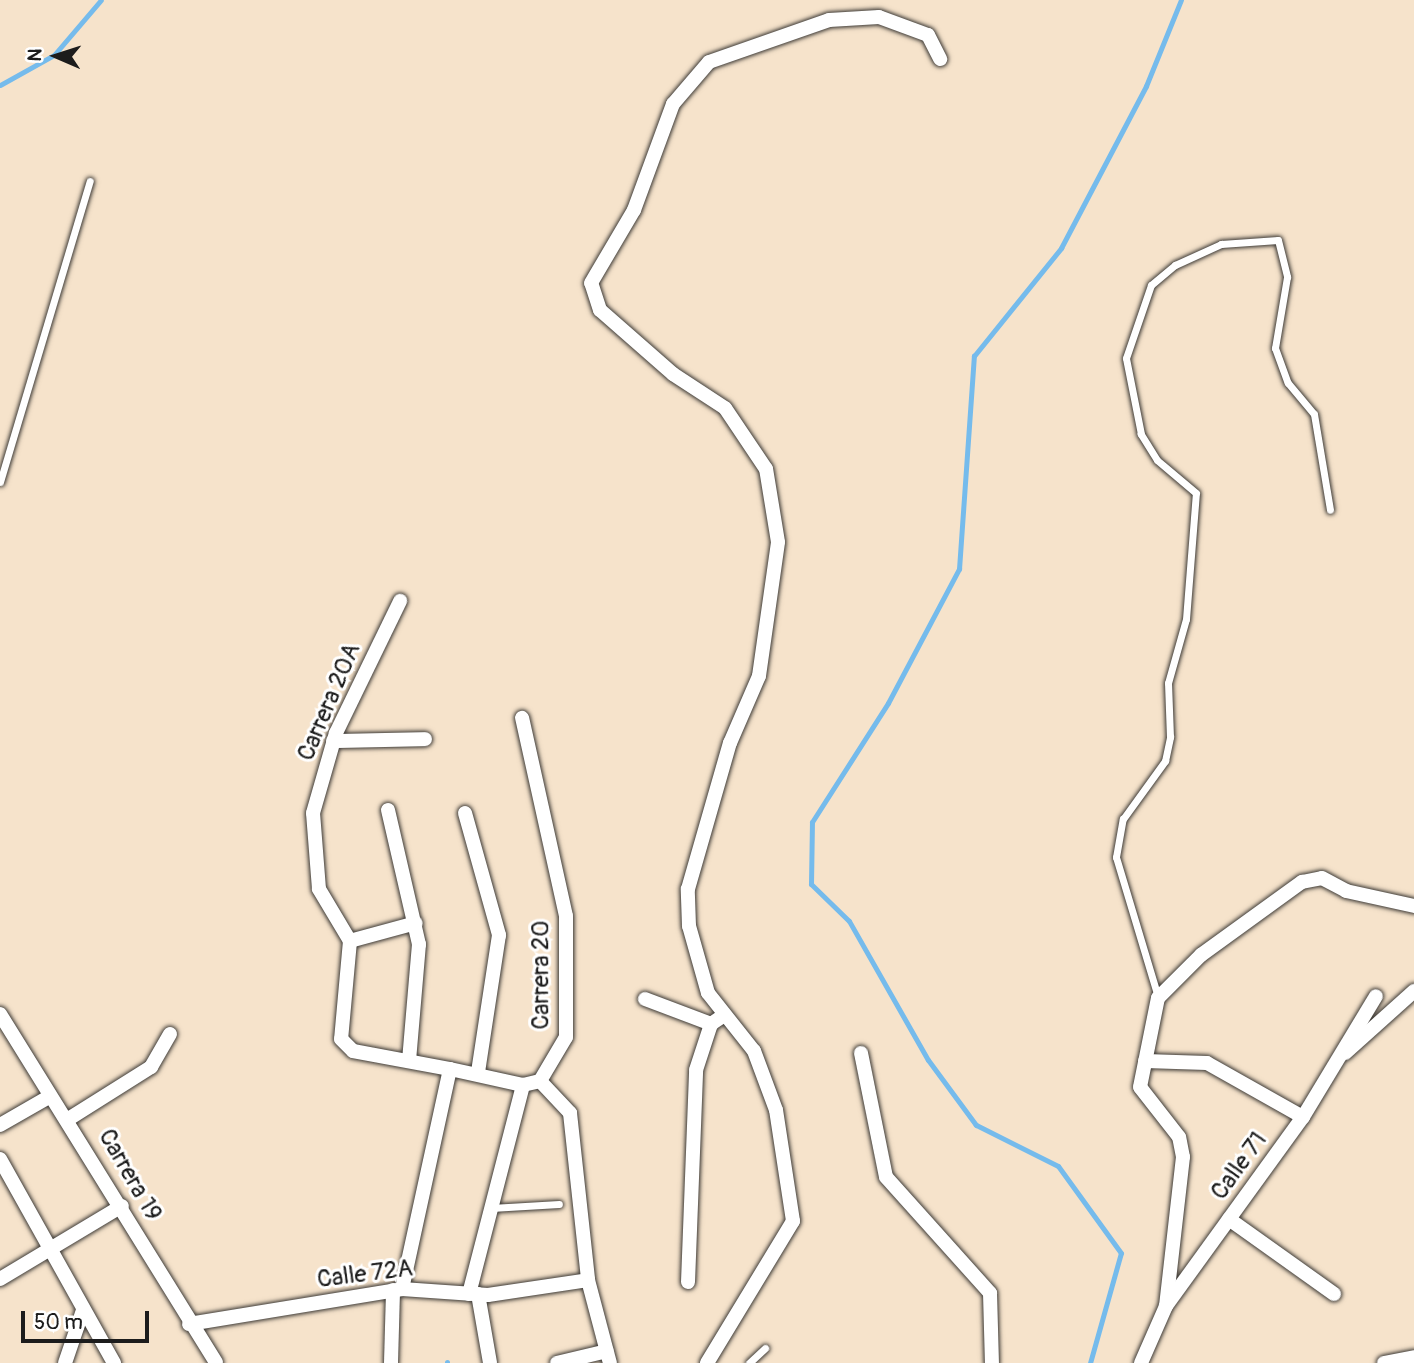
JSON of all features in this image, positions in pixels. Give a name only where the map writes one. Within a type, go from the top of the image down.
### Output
[{"type":"street","points":[[688,1282],[696,1070],[717,1020],[698,960],[688,890],[730,743],[759,676],[778,542],[766,469],[725,408],[673,374],[600,310],[590,283],[634,210],[673,104],[709,62],[829,20],[879,17],[928,35],[940,59]]},
{"type":"street","name":"Carrera 20A","points":[[350,940],[323,901],[311,848],[313,813],[334,741],[400,601]]},
{"type":"street","name":"Carrera 20","points":[[522,718],[566,916],[566,1037],[540,1081]]},
{"type":"street","points":[[334,741],[425,739]]},
{"type":"street","points":[[388,810],[416,923],[420,967],[409,1061]]},
{"type":"street","points":[[465,813],[499,935],[478,1073]]},
{"type":"street","points":[[1166,1306],[1183,1157],[1179,1138],[1144,1099],[1145,1061],[1158,998],[1201,956],[1302,882],[1322,878],[1346,891],[1414,906]]},
{"type":"street","points":[[416,923],[350,940],[341,1039],[353,1051],[478,1073],[523,1085],[540,1081],[570,1113],[578,1148],[588,1280],[609,1357],[557,1363]]},
{"type":"street","points":[[1338,1058],[1414,991]]},
{"type":"street","name":"Calle 71","points":[[1141,1363],[1166,1306],[1303,1117],[1376,996]]},
{"type":"street","points":[[645,999],[717,1020],[754,1051],[776,1110],[793,1222],[706,1363]]},
{"type":"street","name":"Carrera 19","points":[[0,1014],[47,1098],[70,1118],[188,1324],[216,1363]]},
{"type":"street","points":[[70,1118],[151,1067],[170,1034]]},
{"type":"street","points":[[861,1053],[886,1177],[990,1293],[992,1363]]},
{"type":"street","points":[[1145,1061],[1207,1063],[1303,1117]]},
{"type":"street","points":[[391,1363],[398,1290],[450,1069]]},
{"type":"street","points":[[490,1363],[474,1294],[491,1208],[523,1085]]},
{"type":"street","points":[[0,1125],[47,1098]]},
{"type":"street","points":[[0,1159],[48,1251],[114,1363]]},
{"type":"street","points":[[0,1279],[122,1206]]},
{"type":"street","points":[[1229,1219],[1334,1294]]},
{"type":"street","name":"Calle 72A","points":[[188,1324],[398,1290],[474,1294],[588,1280]]},
{"type":"street","points":[[65,1363],[83,1310]]},
{"type":"street","points":[[1384,1363],[1413,1359]]},
{"type":"lane","points":[[0,482],[4,453],[90,181]]},
{"type":"lane","points":[[1158,998],[1116,857],[1124,819],[1165,761],[1170,737],[1168,683],[1186,618],[1196,493],[1157,460],[1141,434],[1126,358],[1152,285],[1175,265],[1221,244],[1278,240],[1287,277],[1275,348],[1288,383],[1314,414],[1330,510]]},
{"type":"lane","points":[[491,1208],[559,1204]]},
{"type":"lane","points":[[749,1363],[765,1348]]},
{"type":"waterway","points":[[0,85],[54,55],[101,0]]},
{"type":"waterway","points":[[1090,1363],[1121,1253],[1058,1166],[976,1125],[928,1060],[849,921],[811,884],[812,822],[888,703],[959,569],[974,356],[1061,248],[1146,86],[1181,0]]}]
